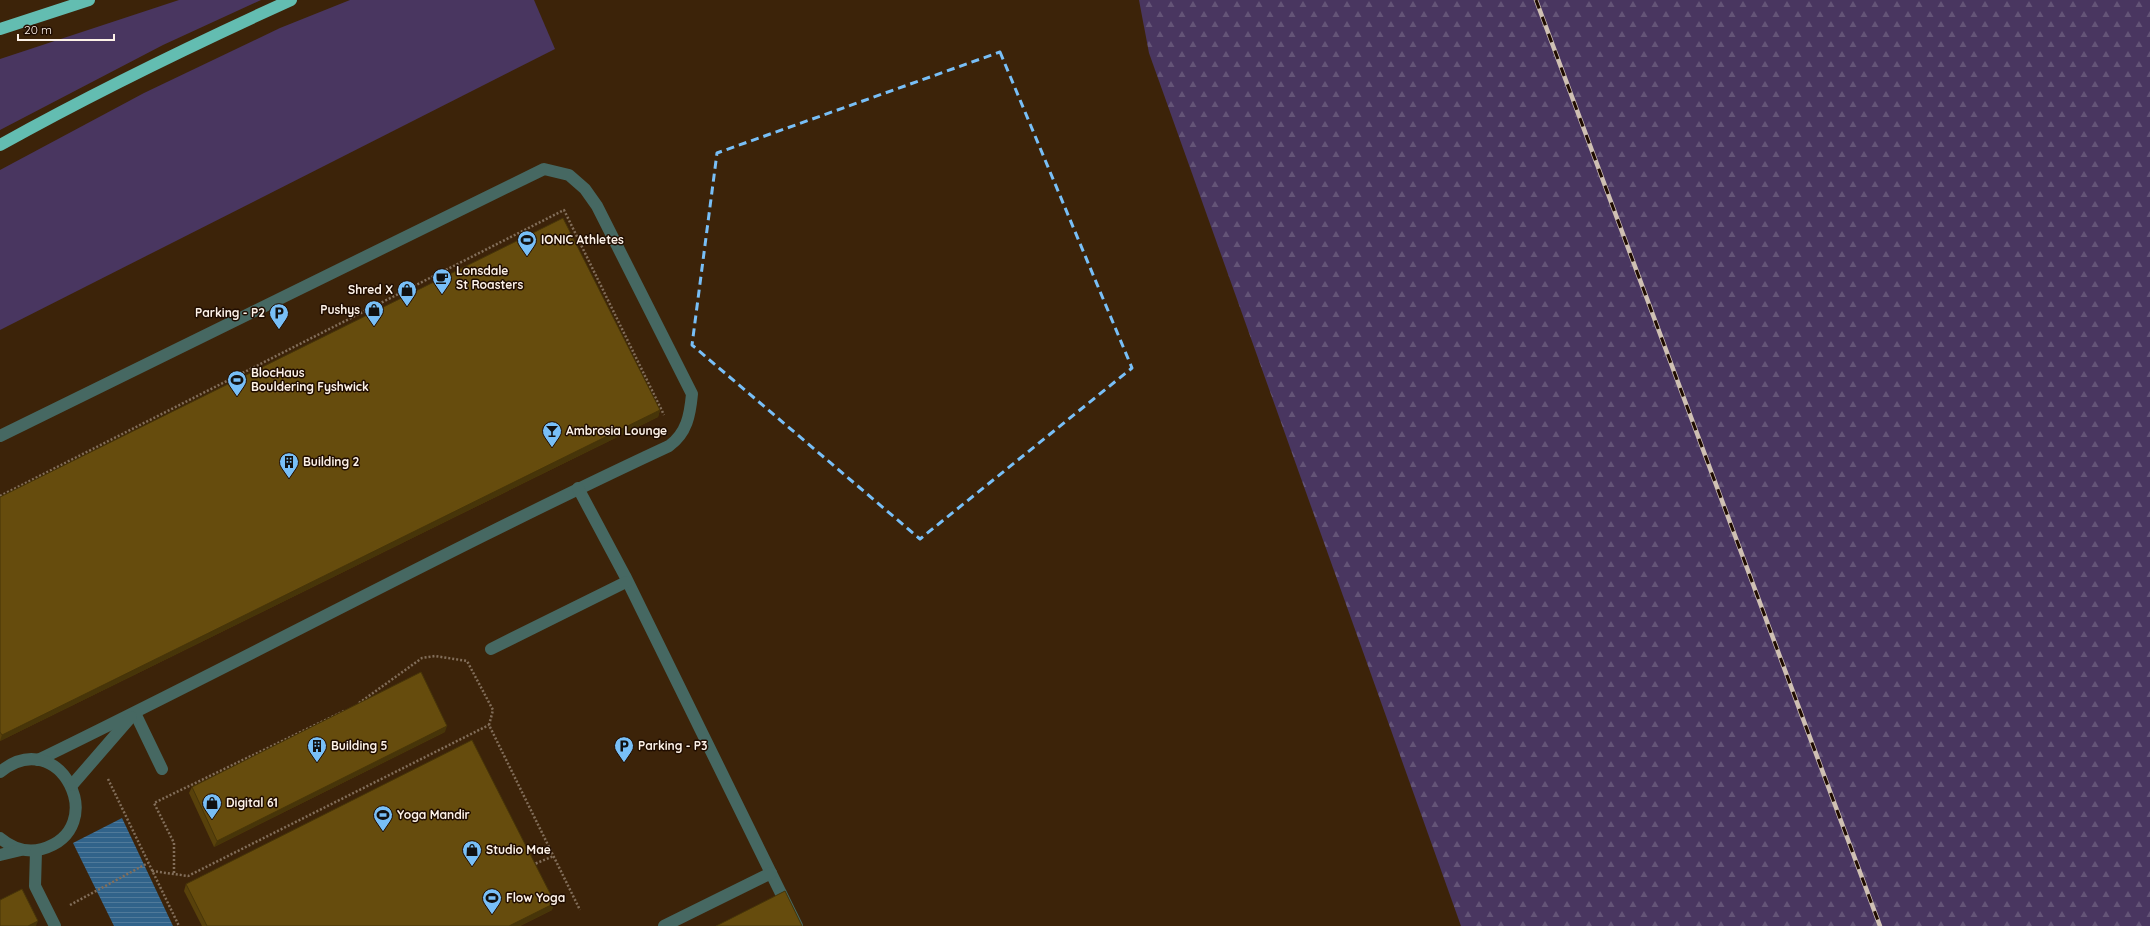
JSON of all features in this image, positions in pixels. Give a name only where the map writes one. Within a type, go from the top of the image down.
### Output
[{"type":"highway","points":[[0,29],[89,0]]},
{"type":"highway","points":[[0,146],[47,119],[179,51],[291,0]]},
{"type":"lane","points":[[0,436],[544,169],[569,175],[585,189],[597,206],[692,394],[686,428],[678,440],[669,446],[578,488],[135,713],[38,760]]},
{"type":"lane","points":[[578,488],[797,926]]},
{"type":"lane","points":[[491,649],[626,582]]},
{"type":"lane","points":[[72,785],[135,713]]},
{"type":"lane","points":[[135,713],[162,769]]},
{"type":"lane","points":[[0,772],[8,765],[24,759],[38,760],[52,765],[64,773],[72,785],[76,799],[76,814],[71,828],[62,839],[50,847],[36,851],[22,850],[0,855]]},
{"type":"lane","points":[[0,838],[7,844],[22,850]]},
{"type":"lane","points":[[36,851],[35,886],[53,921]]},
{"type":"lane","points":[[664,926],[771,873]]},
{"type":"path","points":[[0,496],[564,210],[666,418]]},
{"type":"path","points":[[152,871],[188,876],[488,725],[493,710],[467,661],[435,656],[422,658],[353,706]]},
{"type":"path","points":[[174,873],[174,843],[154,803],[346,710]]},
{"type":"path","points":[[488,725],[580,910]]},
{"type":"path","points":[[97,756],[179,926]]},
{"type":"path","points":[[530,866],[554,856]]},
{"type":"path","points":[[53,921],[148,863]]},
{"type":"highlighted area","points":[[1000,52],[1132,368],[920,539],[692,345],[717,153]]},
{"type":"green space","points":[[179,0],[261,0],[163,45],[0,130],[0,59]]},
{"type":"green space","points":[[350,0],[534,0],[555,49],[0,330],[0,170],[144,93],[280,28]]},
{"type":"green space","points":[[1139,0],[2150,0],[2150,926],[1461,926],[1149,53]]},
{"type":"water","points":[[122,818],[173,926],[114,926],[73,843]]},
{"type":"building","name":"Building 2","points":[[563,218],[660,410],[2,735],[0,732],[0,497]]},
{"type":"building","name":"Building 5","points":[[421,672],[447,726],[217,841],[192,787]]},
{"type":"building","points":[[472,740],[555,903],[509,926],[207,926],[186,884]]},
{"type":"building","points":[[22,889],[38,921],[28,926],[0,926],[0,900]]},
{"type":"building","points":[[785,891],[802,926],[716,926]]},
{"type":"railway","points":[[1536,0],[1880,926]]},
{"type":"place","name":"IONIC Athletes","points":[[527,257]]},
{"type":"place","name":"Lonsdale St Roasters","points":[[442,295]]},
{"type":"place","name":"Shred X","points":[[407,307]]},
{"type":"place","name":"Pushys","points":[[374,327]]},
{"type":"place","name":"Parking - P2","points":[[279,330]]},
{"type":"place","name":"BlocHaus Bouldering Fyshwick","points":[[237,397]]},
{"type":"place","name":"Ambrosia Lounge","points":[[552,448]]},
{"type":"place","name":"Building 2","points":[[289,479]]},
{"type":"place","name":"Building 5","points":[[317,763]]},
{"type":"place","name":"Parking - P3","points":[[624,763]]},
{"type":"place","name":"Digital 61","points":[[212,820]]},
{"type":"place","name":"Yoga Mandir","points":[[383,832]]},
{"type":"place","name":"Studio Mae","points":[[472,867]]},
{"type":"place","name":"Flow Yoga","points":[[492,915]]}]
